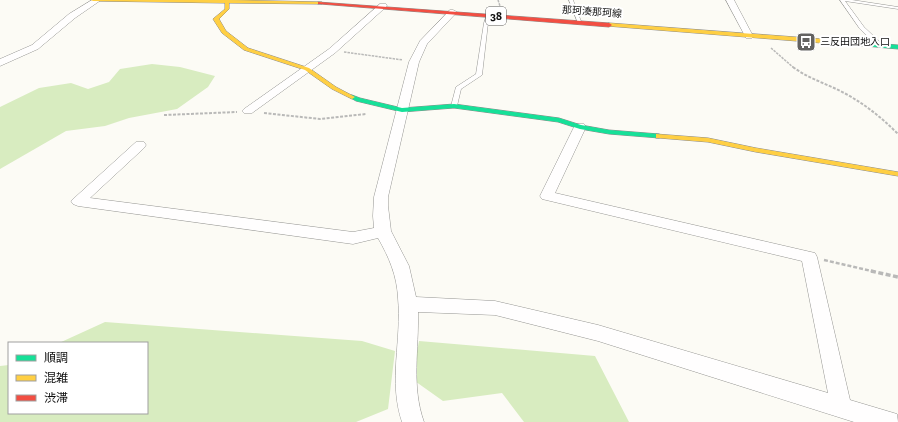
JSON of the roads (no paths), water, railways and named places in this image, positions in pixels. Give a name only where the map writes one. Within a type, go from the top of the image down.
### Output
[{"type":"main road","name":"那珂湊那珂線","points":[[93,0],[227,0],[384,4],[489,16],[898,47]]},
{"type":"main road","points":[[227,0],[227,9],[216,19],[224,32],[246,49],[307,69],[334,88],[358,100],[402,110],[454,106],[559,120],[580,127],[627,134],[708,140],[756,150],[898,174]]},
{"type":"street","points":[[0,63],[35,47],[72,16],[97,0]]},
{"type":"street","points":[[730,0],[749,36]]},
{"type":"street","points":[[248,111],[332,51],[384,4]]},
{"type":"street","points":[[413,422],[410,416],[406,391],[409,330],[405,281],[396,254],[384,231],[380,213],[381,197],[414,62],[423,43],[453,12]]},
{"type":"street","points":[[580,127],[547,196],[809,257],[841,406]]},
{"type":"street","points":[[140,145],[78,201],[353,238],[384,231]]},
{"type":"street","points":[[408,304],[495,308],[598,333],[890,422]]},
{"type":"lane","points":[[571,0],[580,22]]},
{"type":"lane","points":[[723,0],[730,0]]},
{"type":"lane","points":[[843,0],[898,8]]},
{"type":"lane","points":[[843,0],[862,28],[881,46]]},
{"type":"lane","points":[[454,106],[458,88],[479,75],[484,34],[489,16]]},
{"type":"place","name":"三反田団地入口","points":[[806,42]]}]
